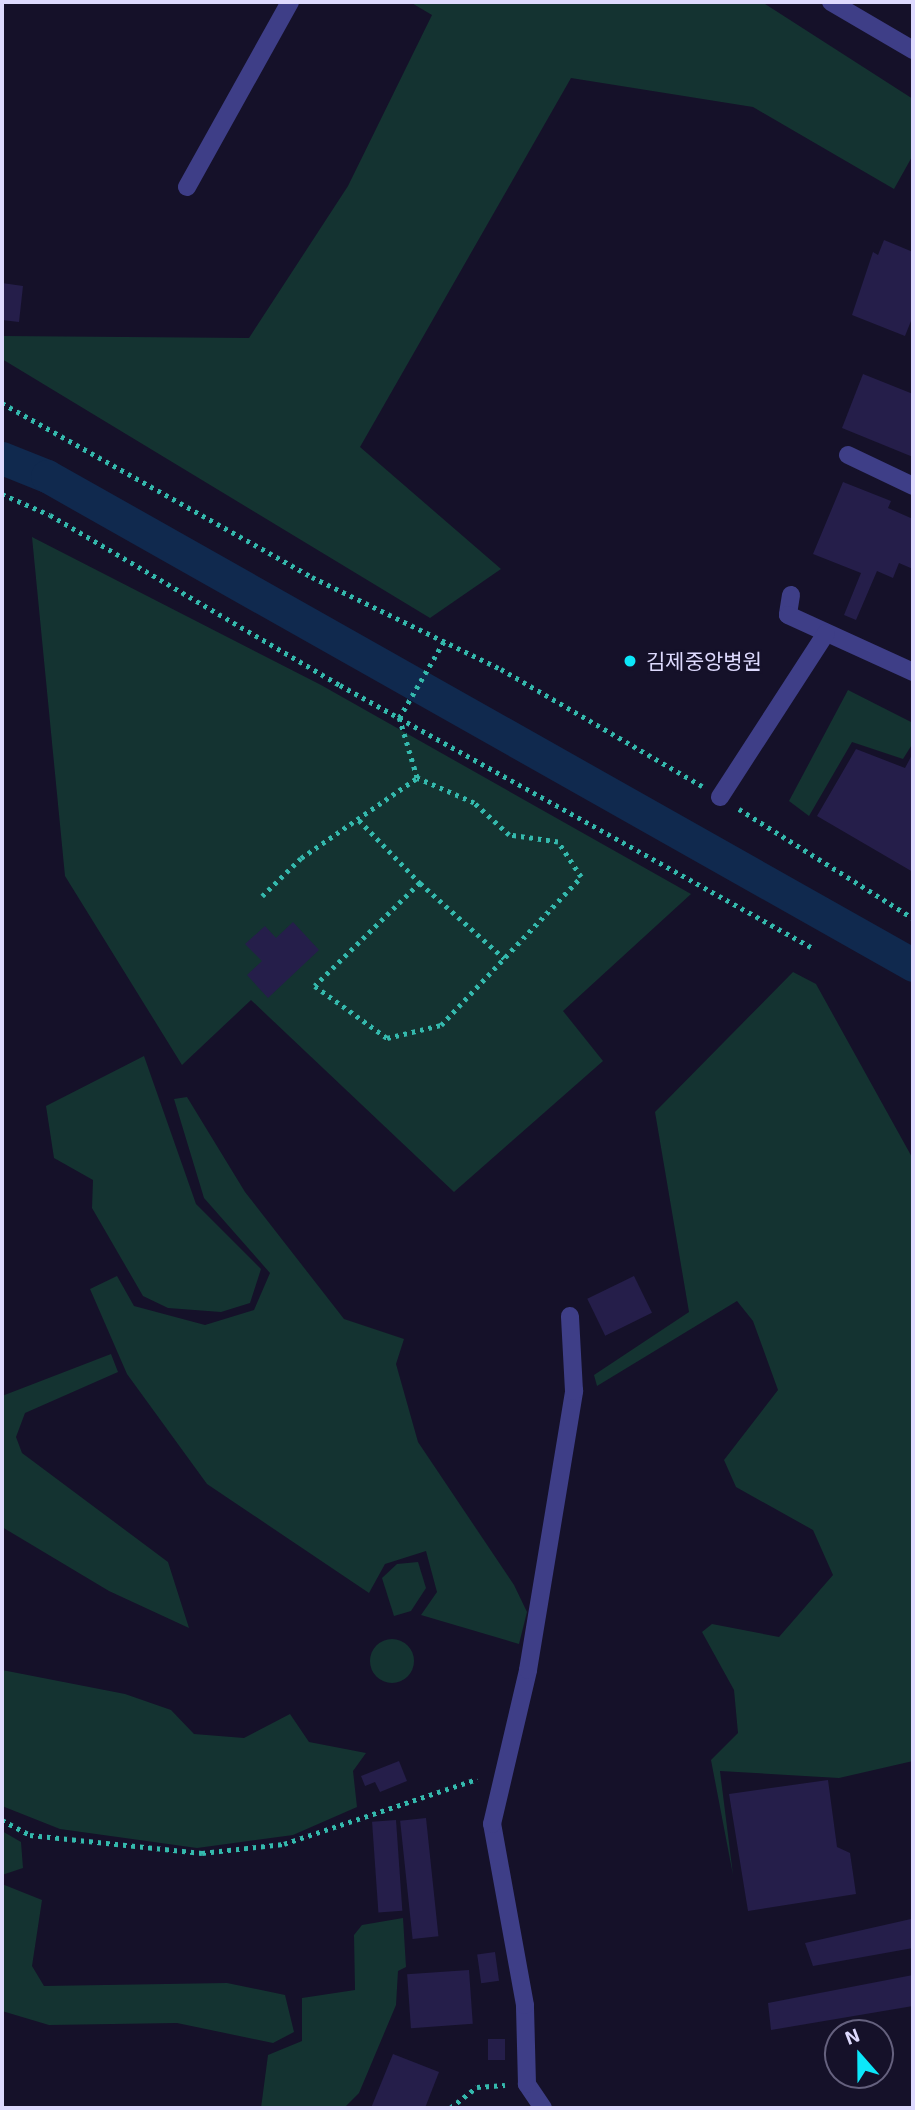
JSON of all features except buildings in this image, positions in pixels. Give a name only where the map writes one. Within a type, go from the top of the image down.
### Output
[{"type":"street","points":[[187,187],[290,2]]},
{"type":"street","points":[[831,2],[913,50]]},
{"type":"street","points":[[848,455],[913,486]]},
{"type":"street","points":[[791,595],[788,615],[913,672]]},
{"type":"street","points":[[720,797],[826,633]]},
{"type":"street","points":[[542,2108],[527,2084],[525,2005],[492,1824],[528,1670],[574,1391],[570,1316]]},
{"type":"path","points":[[2,403],[312,577],[443,643],[720,797],[913,918]]},
{"type":"path","points":[[2,494],[50,515],[399,717],[811,947]]},
{"type":"path","points":[[421,883],[315,986],[330,1003],[387,1038],[441,1025],[580,877],[558,842],[509,835],[474,803],[417,778],[399,717],[443,643]]},
{"type":"path","points":[[262,896],[302,858],[417,778]]},
{"type":"path","points":[[359,820],[421,883],[504,958]]},
{"type":"path","points":[[2,1820],[30,1835],[202,1853],[284,1844],[505,1771]]},
{"type":"path","points":[[450,2108],[477,2087],[527,2084]]},
{"type":"green space","points":[[410,2],[762,2],[913,99],[913,155],[894,189],[753,107],[571,78],[360,447],[501,569],[430,618],[2,359],[2,336],[249,338],[348,186],[432,15]]},
{"type":"green space","points":[[32,537],[321,685],[691,894],[563,1011],[603,1061],[454,1192],[251,1000],[182,1065],[65,876]]},
{"type":"green space","points":[[848,690],[913,723],[913,743],[903,759],[852,742],[809,816],[789,801]]},
{"type":"green space","points":[[793,972],[816,984],[913,1159],[913,1761],[839,1778],[720,1771],[733,1875],[711,1760],[738,1733],[734,1690],[702,1632],[712,1624],[779,1637],[833,1575],[813,1530],[736,1487],[724,1460],[778,1390],[753,1321],[737,1301],[597,1386],[594,1375],[689,1312],[655,1112]]},
{"type":"green space","points":[[144,1056],[196,1204],[261,1269],[250,1303],[221,1312],[168,1308],[143,1296],[92,1208],[93,1180],[54,1158],[46,1106]]},
{"type":"green space","points":[[187,1097],[245,1192],[344,1319],[404,1339],[396,1364],[418,1442],[514,1585],[527,1612],[519,1644],[421,1615],[437,1592],[426,1551],[385,1564],[369,1593],[207,1484],[127,1374],[90,1289],[117,1276],[134,1306],[205,1325],[254,1310],[270,1273],[204,1198],[174,1099]]},
{"type":"green space","points":[[111,1354],[118,1372],[25,1413],[16,1437],[22,1453],[168,1562],[189,1628],[109,1591],[2,1527],[2,1396]]},
{"type":"green space","points":[[418,1562],[426,1588],[411,1611],[394,1616],[382,1578],[397,1564]]},
{"type":"green space","points":[[392,1639],[408,1645],[414,1661],[408,1677],[392,1683],[376,1677],[370,1661],[376,1645]]},
{"type":"green space","points":[[2,1670],[125,1694],[171,1710],[194,1734],[244,1738],[290,1714],[309,1742],[366,1753],[353,1771],[357,1807],[293,1835],[197,1848],[60,1829],[2,1806]]},
{"type":"green space","points":[[2,1831],[21,1842],[23,1868],[2,1875]]},
{"type":"green space","points":[[2,1884],[42,1900],[32,1966],[44,1986],[227,1983],[285,1995],[294,2032],[273,2043],[177,2023],[49,2025],[2,2011]]},
{"type":"green space","points":[[403,1918],[406,1967],[398,1971],[396,2005],[359,2093],[344,2108],[261,2108],[268,2055],[302,2041],[302,1998],[355,1990],[354,1935],[362,1925]]},
{"type":"waterway","points":[[2,458],[47,476],[913,965]]},
{"type":"place","name":"김제중앙병원","points":[[630,661]]}]
